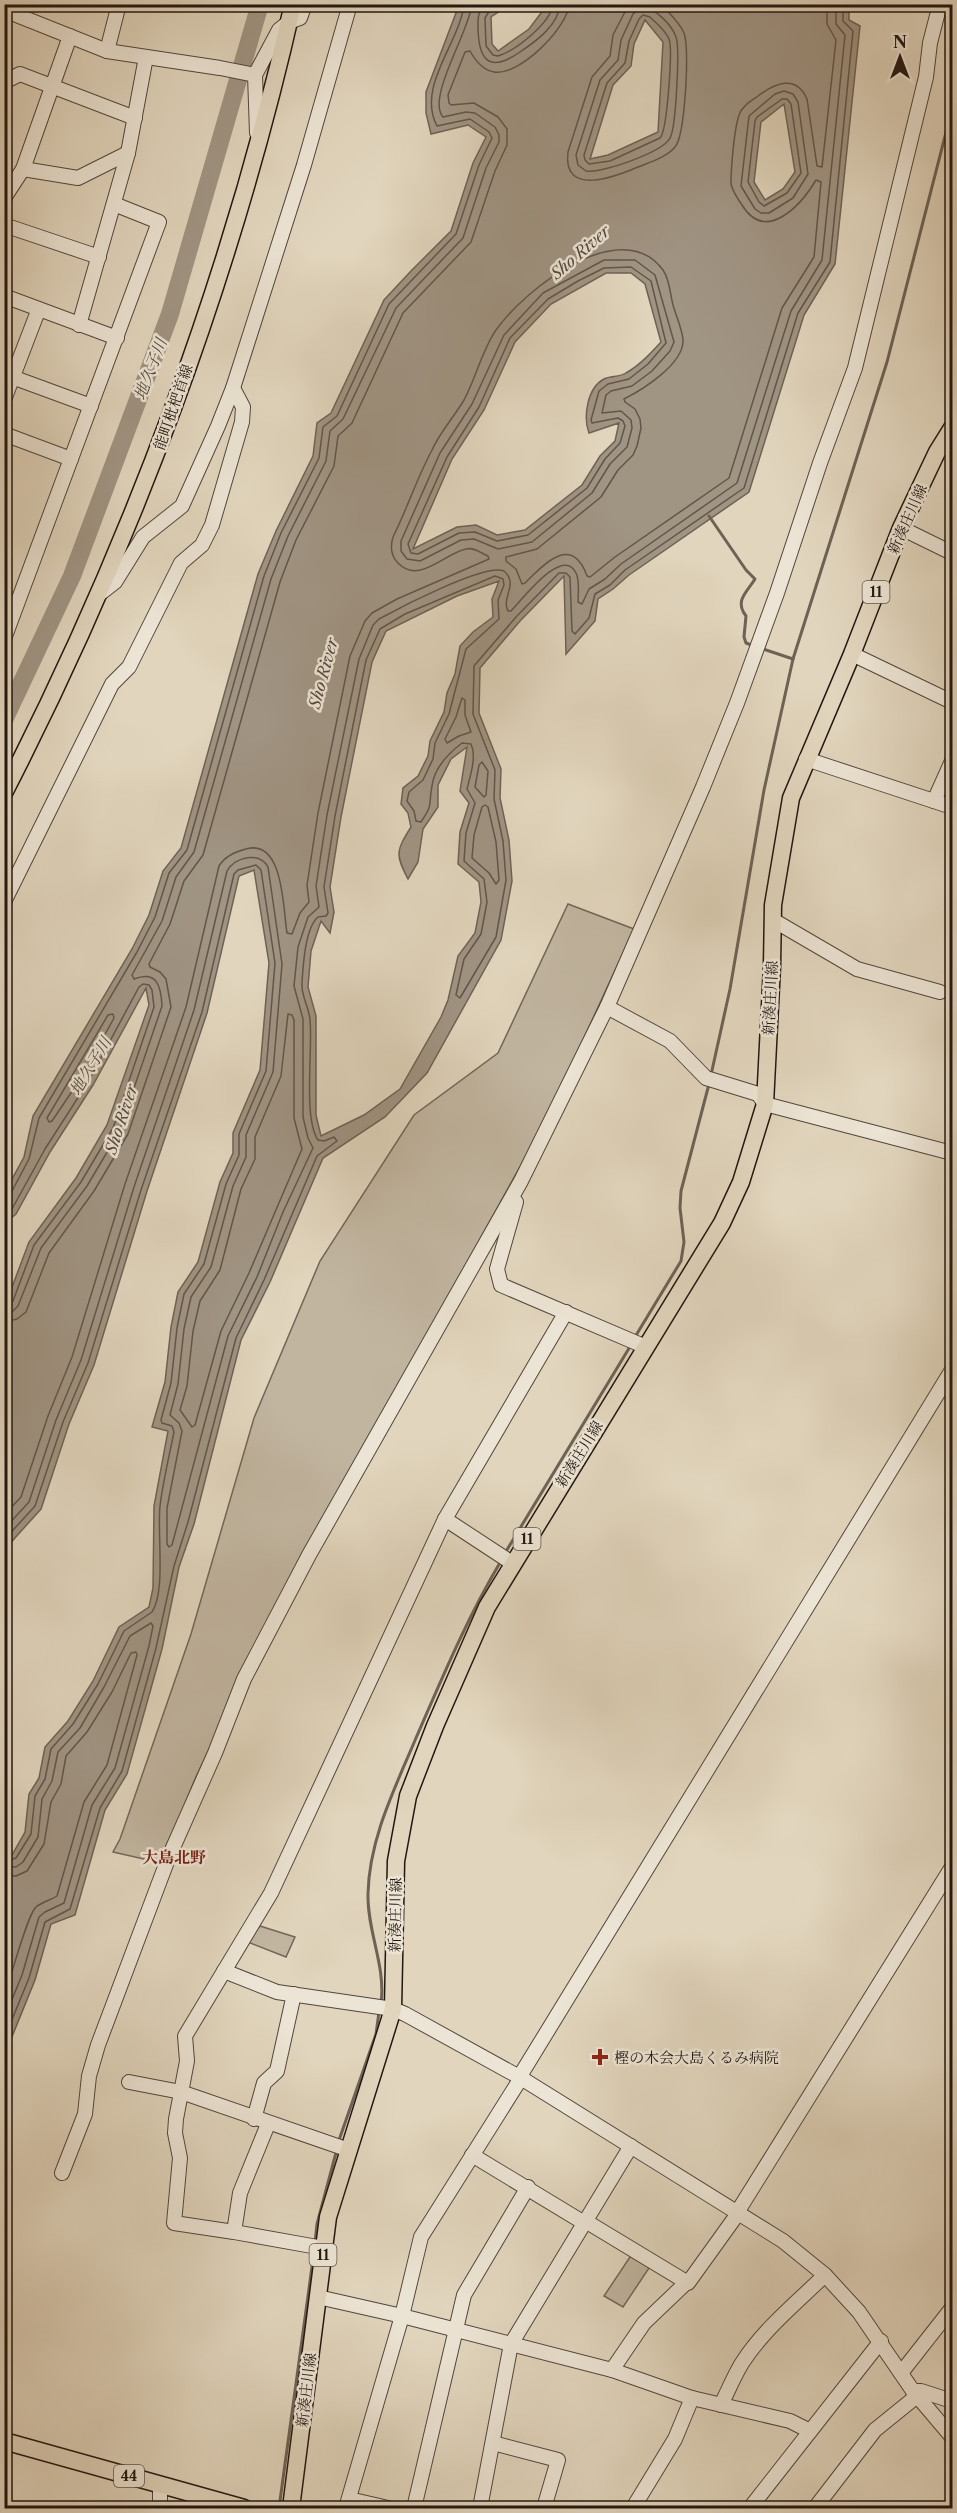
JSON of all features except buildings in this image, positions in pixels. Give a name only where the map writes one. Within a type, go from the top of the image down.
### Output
[{"type":"main road","name":"能町枇杷首線","points":[[4,793],[30,743],[97,596],[161,446],[215,284],[258,144],[277,76],[293,4]]},
{"type":"main road","name":"新湊庄川線","points":[[291,2508],[328,2217],[393,2010],[396,1861],[408,1796],[465,1653],[487,1607],[723,1223],[744,1173],[765,1104],[773,904],[791,798],[852,654],[901,528],[937,452],[952,428]]},
{"type":"main road","name":"44","points":[[7,2441],[244,2508]]},
{"type":"street","points":[[107,51],[119,4]]},
{"type":"street","points":[[258,144],[255,75],[279,30],[289,22],[300,18],[305,4]]},
{"type":"street","points":[[97,596],[115,582],[143,537],[182,506],[234,388],[304,165],[350,4]]},
{"type":"street","points":[[930,4],[930,43]]},
{"type":"street","points":[[62,2173],[85,2114],[89,2076],[98,2045],[168,1859],[215,1753],[244,1679],[309,1555],[521,1181],[607,1007],[737,704],[855,368],[924,88],[930,43],[940,4]]},
{"type":"street","points":[[4,10],[107,51],[255,75]]},
{"type":"street","points":[[5,196],[22,169],[70,36]]},
{"type":"street","points":[[79,325],[128,153],[146,57]]},
{"type":"street","points":[[4,82],[20,74],[135,118]]},
{"type":"street","points":[[22,169],[78,178],[128,153]]},
{"type":"street","points":[[4,639],[159,222],[114,204]]},
{"type":"street","points":[[4,225],[99,257]]},
{"type":"street","points":[[4,296],[38,311],[117,338]]},
{"type":"street","points":[[4,400],[38,311]]},
{"type":"street","points":[[12,377],[91,406]]},
{"type":"street","points":[[4,902],[112,684],[129,667],[181,563],[202,545],[212,525],[242,422],[243,407],[234,388]]},
{"type":"street","points":[[4,434],[71,459]]},
{"type":"street","points":[[901,528],[952,553]]},
{"type":"street","points":[[852,654],[952,702]]},
{"type":"street","points":[[806,759],[952,807]]},
{"type":"street","points":[[934,801],[952,761]]},
{"type":"street","points":[[773,920],[857,969],[940,992]]},
{"type":"street","points":[[607,1007],[670,1041],[709,1079],[758,1095],[765,1104],[952,1153]]},
{"type":"street","points":[[521,1181],[497,1269],[501,1285],[646,1347]]},
{"type":"street","points":[[323,2248],[174,2223],[180,2158],[175,2133],[187,2061],[185,2036],[271,1893],[445,1519],[566,1312]]},
{"type":"street","points":[[388,2508],[347,2504],[402,2316],[421,2237],[521,2078],[683,1808],[952,1370]]},
{"type":"street","points":[[445,1519],[512,1563]]},
{"type":"street","points":[[612,2370],[644,2323],[687,2282],[739,2211],[952,1867]]},
{"type":"street","points":[[224,1971],[276,1992],[393,2010],[521,2078],[739,2211],[783,2241],[825,2275],[859,2312],[915,2394],[952,2437]]},
{"type":"street","points":[[254,2119],[264,2083],[277,2071],[294,1994]]},
{"type":"street","points":[[129,2082],[181,2092],[268,2124],[349,2150]]},
{"type":"street","points":[[234,2232],[240,2193],[268,2124]]},
{"type":"street","points":[[480,2508],[511,2344],[631,2146]]},
{"type":"street","points":[[472,2155],[687,2282]]},
{"type":"street","points":[[414,2508],[464,2295],[528,2187]]},
{"type":"street","points":[[721,2405],[737,2372],[750,2352],[765,2334],[825,2275]]},
{"type":"street","points":[[318,2297],[402,2316],[612,2370],[692,2398],[790,2421],[810,2431]]},
{"type":"street","points":[[901,2373],[952,2308]]},
{"type":"street","points":[[755,2506],[880,2341]]},
{"type":"street","points":[[815,2508],[875,2430],[915,2394],[921,2391],[952,2401]]},
{"type":"street","points":[[633,2508],[675,2439],[692,2398]]},
{"type":"street","points":[[492,2443],[558,2460],[544,2508]]},
{"type":"street","points":[[160,2484],[160,2508]]},
{"type":"shaded area","points":[[568,904],[634,929],[547,1118],[275,1609],[195,1779],[161,1863],[113,1852],[120,1839],[191,1634],[254,1418],[320,1261],[414,1115],[498,1053]]},
{"type":"shaded area","points":[[260,1926],[295,1937],[286,1957],[245,1941]]},
{"type":"shaded area","points":[[632,2254],[651,2265],[623,2307],[604,2296]]},
{"type":"water","name":"Sho River","points":[[459,5],[509,5],[491,17],[492,44],[498,51],[529,29],[547,5],[849,5],[849,20],[860,26],[835,264],[804,315],[749,492],[598,599],[595,621],[566,654],[564,576],[520,621],[480,668],[479,713],[501,769],[500,798],[509,840],[512,881],[501,940],[427,1073],[385,1117],[323,1158],[270,1282],[241,1340],[194,1524],[179,1567],[162,1649],[127,1774],[105,1810],[75,1915],[51,1924],[35,1980],[5,2054],[5,1843],[12,1855],[25,1832],[29,1794],[39,1778],[45,1747],[68,1721],[93,1681],[119,1627],[149,1607],[153,1588],[154,1506],[168,1431],[152,1427],[165,1382],[171,1327],[178,1292],[198,1262],[220,1182],[233,1153],[233,1133],[260,1070],[269,963],[254,870],[239,876],[207,1013],[147,1191],[94,1365],[69,1424],[41,1509],[5,1549],[5,1306],[29,1242],[76,1178],[107,1125],[149,1005],[146,988],[93,1085],[50,1152],[16,1214],[5,1223],[5,1192],[24,1157],[33,1116],[132,949],[149,915],[163,871],[181,848],[258,574],[276,531],[313,456],[317,423],[331,413],[384,300],[451,231],[473,163],[486,137],[468,125],[431,134],[426,113],[426,92]],"holes":[[[645,20],[663,42],[658,132],[608,155],[590,159],[613,85],[631,66],[634,44]],[[784,104],[795,172],[783,189],[765,200],[754,182],[761,122]],[[606,273],[631,273],[645,284],[661,342],[631,370],[598,383],[588,403],[586,419],[589,433],[619,423],[615,441],[600,456],[582,485],[525,530],[497,535],[476,525],[457,527],[413,549],[452,459],[484,410],[515,342],[551,304]],[[499,581],[492,599],[493,617],[473,632],[460,646],[444,712],[430,741],[428,756],[418,776],[403,788],[401,804],[408,813],[411,827],[400,847],[399,858],[408,879],[418,862],[423,829],[438,807],[438,785],[451,759],[467,747],[460,791],[469,803],[460,832],[458,864],[479,882],[481,902],[475,933],[458,956],[448,1000],[441,1017],[400,1089],[364,1115],[321,1136],[316,1115],[316,1016],[308,987],[311,951],[321,921],[330,933],[334,912],[330,887],[341,817],[372,662],[386,631],[457,596]]]},
{"type":"waterway","name":"地久子川","points":[[4,720],[72,576],[170,314],[260,4]]},
{"type":"waterway","points":[[711,1075],[730,989],[764,790],[793,659],[887,362],[952,109]]},
{"type":"waterway","points":[[709,516],[746,570],[755,579],[741,601],[746,616],[744,637],[746,643],[754,646]]},
{"type":"waterway","points":[[760,648],[793,659]]},
{"type":"waterway","points":[[635,1337],[681,1261],[684,1242],[680,1208],[681,1191],[709,1084]]},
{"type":"waterway","points":[[505,1553],[631,1345]]},
{"type":"waterway","points":[[381,2003],[381,1976],[368,1908],[369,1874],[378,1834],[392,1795],[445,1671],[477,1604],[501,1561]]},
{"type":"waterway","points":[[338,2143],[376,2034],[379,2012]]},
{"type":"waterway","points":[[315,2242],[317,2224],[337,2149]]},
{"type":"waterway","points":[[279,2508],[314,2252]]},
{"type":"place","name":"樫の木会大島くるみ病院","points":[[600,2057]]},
{"type":"district","name":"大島北野","points":[[174,1857]]}]
